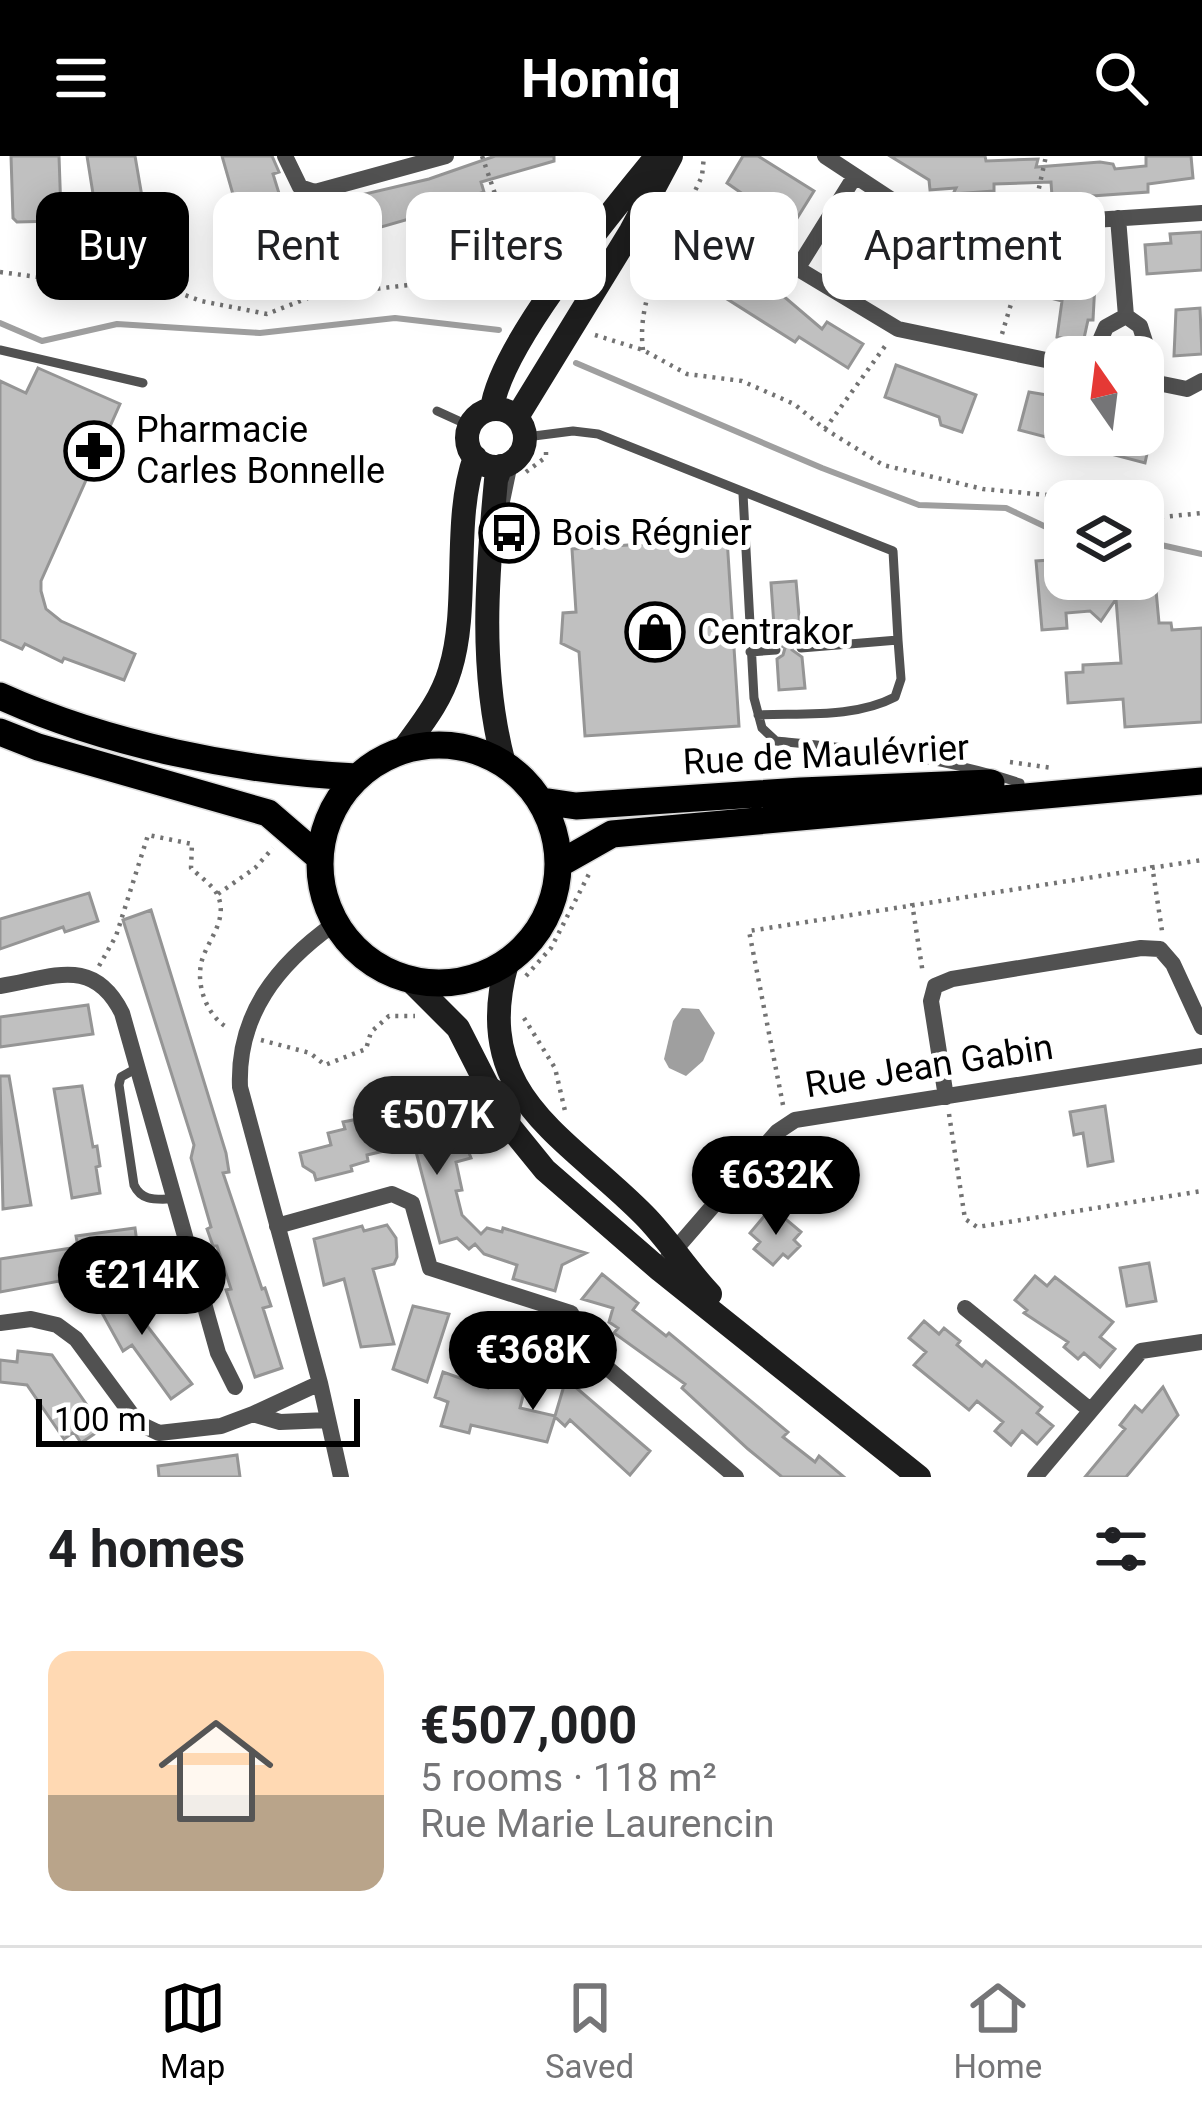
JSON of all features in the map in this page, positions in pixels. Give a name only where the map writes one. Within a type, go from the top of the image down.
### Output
[{"type":"main road","points":[[8,702],[204,758],[307,775],[357,777]]},
{"type":"main road","points":[[0,732],[268,813],[319,857]]},
{"type":"main road","points":[[438,745],[472,749],[505,764],[542,802],[553,826],[560,864],[553,902],[535,937],[507,964],[472,980],[432,984],[409,980],[359,955],[334,923],[321,891],[324,827],[338,800],[357,777],[403,750],[438,745]]},
{"type":"main road","name":"Rue de Maulévrier","points":[[560,864],[612,834],[1202,781]]},
{"type":"main road","name":"Rue de Maulévrier","points":[[542,802],[576,806],[801,790],[1019,783],[1115,787]]},
{"type":"street","points":[[285,156],[300,187],[315,192],[446,156]]},
{"type":"street","points":[[606,222],[657,156]]},
{"type":"street","points":[[505,764],[493,721],[485,595],[496,480],[507,464],[511,421],[631,231],[671,156]]},
{"type":"street","points":[[832,158],[882,192]]},
{"type":"street","points":[[798,267],[855,176]]},
{"type":"street","points":[[1105,219],[1202,213]]},
{"type":"street","points":[[1118,218],[1126,316],[1140,326],[1142,336]]},
{"type":"street","points":[[798,270],[898,329],[1044,360]]},
{"type":"street","points":[[511,421],[494,393],[508,361],[548,300]]},
{"type":"street","points":[[1102,336],[1106,327],[1126,316]]},
{"type":"street","points":[[1164,385],[1187,389],[1202,381]]},
{"type":"street","points":[[403,750],[433,710],[451,668],[464,518],[475,458],[468,442],[470,426],[483,412],[511,421]]},
{"type":"street","points":[[475,458],[489,466],[507,464]]},
{"type":"street","points":[[334,923],[277,971],[244,1035],[240,1087],[341,1477]]},
{"type":"street","points":[[946,1097],[931,1000],[935,986],[975,975],[1141,948],[1160,949],[1173,964],[1202,1027]]},
{"type":"street","points":[[507,964],[496,1001],[497,1040],[510,1073],[569,1150],[645,1216],[666,1260]]},
{"type":"street","points":[[0,986],[75,973],[94,976],[114,996],[218,1353],[236,1387]]},
{"type":"street","points":[[409,980],[458,1028],[506,1122],[544,1170],[666,1260],[811,1391],[920,1477]]},
{"type":"street","name":"Rue Jean Gabin","points":[[666,1260],[787,1126],[814,1117],[1202,1056]]},
{"type":"street","points":[[277,1226],[392,1194],[412,1203],[430,1268],[571,1313],[585,1349],[736,1477]]},
{"type":"street","points":[[964,1308],[1090,1410]]},
{"type":"street","points":[[0,1323],[31,1319],[57,1324],[76,1340],[138,1423],[159,1433],[221,1426],[320,1383]]},
{"type":"street","points":[[1035,1477],[1141,1351],[1202,1342]]},
{"type":"street","points":[[253,1414],[280,1422],[328,1420]]},
{"type":"lane","points":[[0,350],[142,383]]},
{"type":"lane","points":[[437,411],[470,426]]},
{"type":"lane","points":[[511,421],[598,434],[892,551],[901,679],[895,697],[852,710],[758,715]]},
{"type":"lane","points":[[743,494],[750,652],[761,728],[776,741],[895,754],[979,769],[1019,783]]},
{"type":"lane","points":[[802,648],[898,640]]},
{"type":"lane","points":[[750,652],[776,650]]},
{"type":"lane","points":[[137,1068],[121,1077],[119,1085],[134,1185],[149,1199],[173,1199]]},
{"type":"lane","points":[[236,1387],[253,1414]]},
{"type":"path","points":[[482,156],[494,192]]},
{"type":"path","points":[[643,350],[640,331],[645,300],[702,176],[704,156]]},
{"type":"path","points":[[1037,192],[1046,156]]},
{"type":"path","points":[[299,192],[300,187]]},
{"type":"path","points":[[0,272],[105,286],[150,282],[201,301],[267,314],[303,300]]},
{"type":"path","points":[[523,300],[539,312]]},
{"type":"path","points":[[997,351],[1012,300]]},
{"type":"path","points":[[825,429],[898,329]]},
{"type":"path","points":[[568,332],[600,335],[643,350],[687,374],[742,381],[759,388],[794,404],[883,465],[983,489],[1044,495]]},
{"type":"path","points":[[1164,517],[1202,513]]},
{"type":"path","points":[[94,976],[116,936],[148,835],[192,844],[191,868],[218,894],[220,912],[200,963],[202,999],[221,1026],[244,1035]]},
{"type":"path","points":[[787,1126],[749,931],[1202,860]]},
{"type":"path","points":[[1152,865],[1164,940],[1160,949]]},
{"type":"path","points":[[911,903],[923,977],[935,986]]},
{"type":"path","points":[[946,1097],[965,1219],[977,1227],[1202,1191]]},
{"type":"shaded area","points":[[682,1008],[699,1009],[715,1033],[703,1061],[686,1076],[669,1068],[664,1059],[673,1021]]},
{"type":"building","points":[[11,156],[59,156],[60,192],[36,192],[36,222],[13,218]]},
{"type":"building","points":[[87,156],[135,156],[141,192],[93,192]]},
{"type":"building","points":[[222,156],[272,156],[279,172],[273,174],[279,192],[232,192]]},
{"type":"building","points":[[495,156],[554,156],[554,161],[481,182],[484,192],[406,192],[406,220],[382,227],[382,192],[373,192]]},
{"type":"building","points":[[743,156],[758,156],[814,191],[798,217],[798,192],[740,192],[727,183]]},
{"type":"building","points":[[890,156],[1038,159],[1036,167],[1100,162],[1113,164],[1115,169],[1146,166],[1146,156],[1191,156],[1193,178],[1148,184],[1148,192],[1105,195],[1052,192],[1051,182],[994,184],[994,191],[980,192],[930,190],[929,180]]},
{"type":"building","points":[[1202,232],[1202,270],[1147,274],[1145,245],[1171,243],[1170,234]]},
{"type":"building","points":[[729,300],[788,300],[822,329],[827,322],[863,344],[848,368],[799,337],[795,342]]},
{"type":"building","points":[[1058,300],[1094,300],[1093,320],[1088,320],[1085,336],[1057,336],[1062,301]]},
{"type":"building","points":[[1200,308],[1202,354],[1174,356],[1176,310]]},
{"type":"building","points":[[896,365],[976,395],[962,432],[941,425],[939,417],[885,397]]},
{"type":"building","points":[[38,368],[120,404],[41,581],[41,591],[46,609],[61,621],[135,654],[124,680],[0,639],[0,381],[26,393]]},
{"type":"building","points":[[1029,392],[1044,394],[1044,437],[1019,430]]},
{"type":"building","points":[[1118,456],[1146,456],[1145,463]]},
{"type":"building","name":"Centrakor","points":[[727,538],[739,726],[585,736],[579,652],[561,643],[563,613],[576,612],[572,549]]},
{"type":"building","points":[[1044,560],[1044,600],[1115,600],[1101,621],[1090,611],[1066,613],[1067,628],[1042,630],[1036,561]]},
{"type":"building","points":[[796,581],[801,639],[792,650],[802,657],[805,688],[779,690],[777,659],[785,648],[775,641],[771,583]]},
{"type":"building","points":[[1116,600],[1157,600],[1159,623],[1171,623],[1172,630],[1202,628],[1202,722],[1125,727],[1123,699],[1068,703],[1066,673],[1083,672],[1083,665],[1121,663]]},
{"type":"building","points":[[89,893],[98,921],[65,932],[63,927],[0,949],[0,919]]},
{"type":"building","points":[[151,910],[226,1153],[229,1172],[223,1173],[271,1306],[263,1308],[282,1368],[255,1377],[226,1290],[231,1289],[207,1229],[211,1227],[191,1158],[194,1145],[123,920]]},
{"type":"building","points":[[88,1005],[93,1034],[0,1047],[0,1017]]},
{"type":"building","points":[[0,1076],[9,1076],[31,1205],[3,1209]]},
{"type":"building","points":[[432,1078],[438,1100],[444,1099],[450,1118],[455,1117],[471,1158],[456,1162],[462,1215],[481,1234],[487,1228],[502,1232],[503,1228],[586,1253],[562,1265],[555,1291],[513,1279],[517,1265],[484,1254],[475,1244],[469,1249],[457,1238],[440,1243],[414,1144],[367,1155],[368,1161],[351,1166],[352,1171],[316,1180],[303,1166],[300,1153],[331,1145],[328,1133],[345,1129],[343,1122],[403,1110],[397,1087]]},
{"type":"building","points":[[82,1086],[93,1147],[97,1146],[100,1193],[72,1198],[54,1089]]},
{"type":"building","points":[[1105,1106],[1113,1161],[1088,1166],[1083,1133],[1074,1135],[1070,1112]]},
{"type":"building","points":[[766,1214],[775,1222],[781,1215],[801,1232],[794,1240],[800,1246],[773,1265],[754,1249],[760,1242],[750,1233]]},
{"type":"building","points":[[387,1225],[396,1238],[397,1257],[394,1264],[373,1269],[394,1344],[361,1347],[344,1279],[324,1285],[314,1239],[362,1226],[364,1231]]},
{"type":"building","points":[[135,1228],[139,1258],[119,1260],[125,1269],[0,1292],[0,1259],[78,1247],[76,1236]]},
{"type":"building","points":[[1149,1263],[1156,1301],[1127,1306],[1120,1268]]},
{"type":"building","points":[[602,1274],[638,1303],[633,1310],[666,1336],[669,1333],[788,1432],[783,1437],[815,1462],[819,1456],[844,1477],[782,1477],[748,1449],[682,1388],[685,1384],[614,1333],[618,1328],[609,1322],[613,1308],[582,1299]]},
{"type":"building","points":[[1035,1276],[1047,1286],[1055,1277],[1113,1322],[1100,1337],[1115,1349],[1100,1367],[1084,1353],[1078,1359],[1064,1347],[1068,1342],[1024,1313],[1027,1310],[1015,1300]]},
{"type":"building","points":[[128,1282],[149,1312],[141,1318],[192,1384],[171,1399],[132,1345],[123,1351],[102,1313],[99,1303]]},
{"type":"building","points":[[413,1306],[449,1314],[427,1382],[393,1369]]},
{"type":"building","points":[[924,1321],[939,1334],[944,1328],[982,1366],[986,1361],[1042,1407],[1037,1413],[1053,1426],[1037,1444],[1022,1431],[1011,1445],[995,1431],[1003,1422],[977,1401],[969,1410],[914,1365],[926,1352],[909,1338]]},
{"type":"building","points":[[18,1351],[52,1355],[103,1428],[81,1443],[74,1432],[64,1439],[27,1385],[0,1382],[0,1360],[17,1362]]},
{"type":"building","points":[[533,1357],[520,1408],[555,1416],[566,1379],[650,1451],[630,1475],[570,1420],[565,1426],[555,1417],[547,1442],[471,1425],[469,1433],[441,1426],[448,1402],[435,1397],[443,1372],[488,1388],[497,1358],[526,1367]]},
{"type":"building","points":[[1163,1387],[1178,1415],[1126,1477],[1085,1477],[1125,1429],[1120,1425],[1135,1406],[1142,1412]]},
{"type":"building","points":[[237,1455],[240,1477],[159,1477],[158,1466]]},
{"type":"waterway","points":[[0,323],[42,341],[117,324],[260,333],[395,318],[499,330]]},
{"type":"waterway","points":[[576,363],[919,505],[1006,508],[1044,526]]},
{"type":"waterway","points":[[1164,546],[1202,554]]},
{"type":"place","name":"Pharmacie Carles Bonnelle","points":[[94,451]]},
{"type":"place","name":"Bois Régnier","points":[[509,533]]},
{"type":"place","name":"Centrakor","points":[[655,632]]}]
